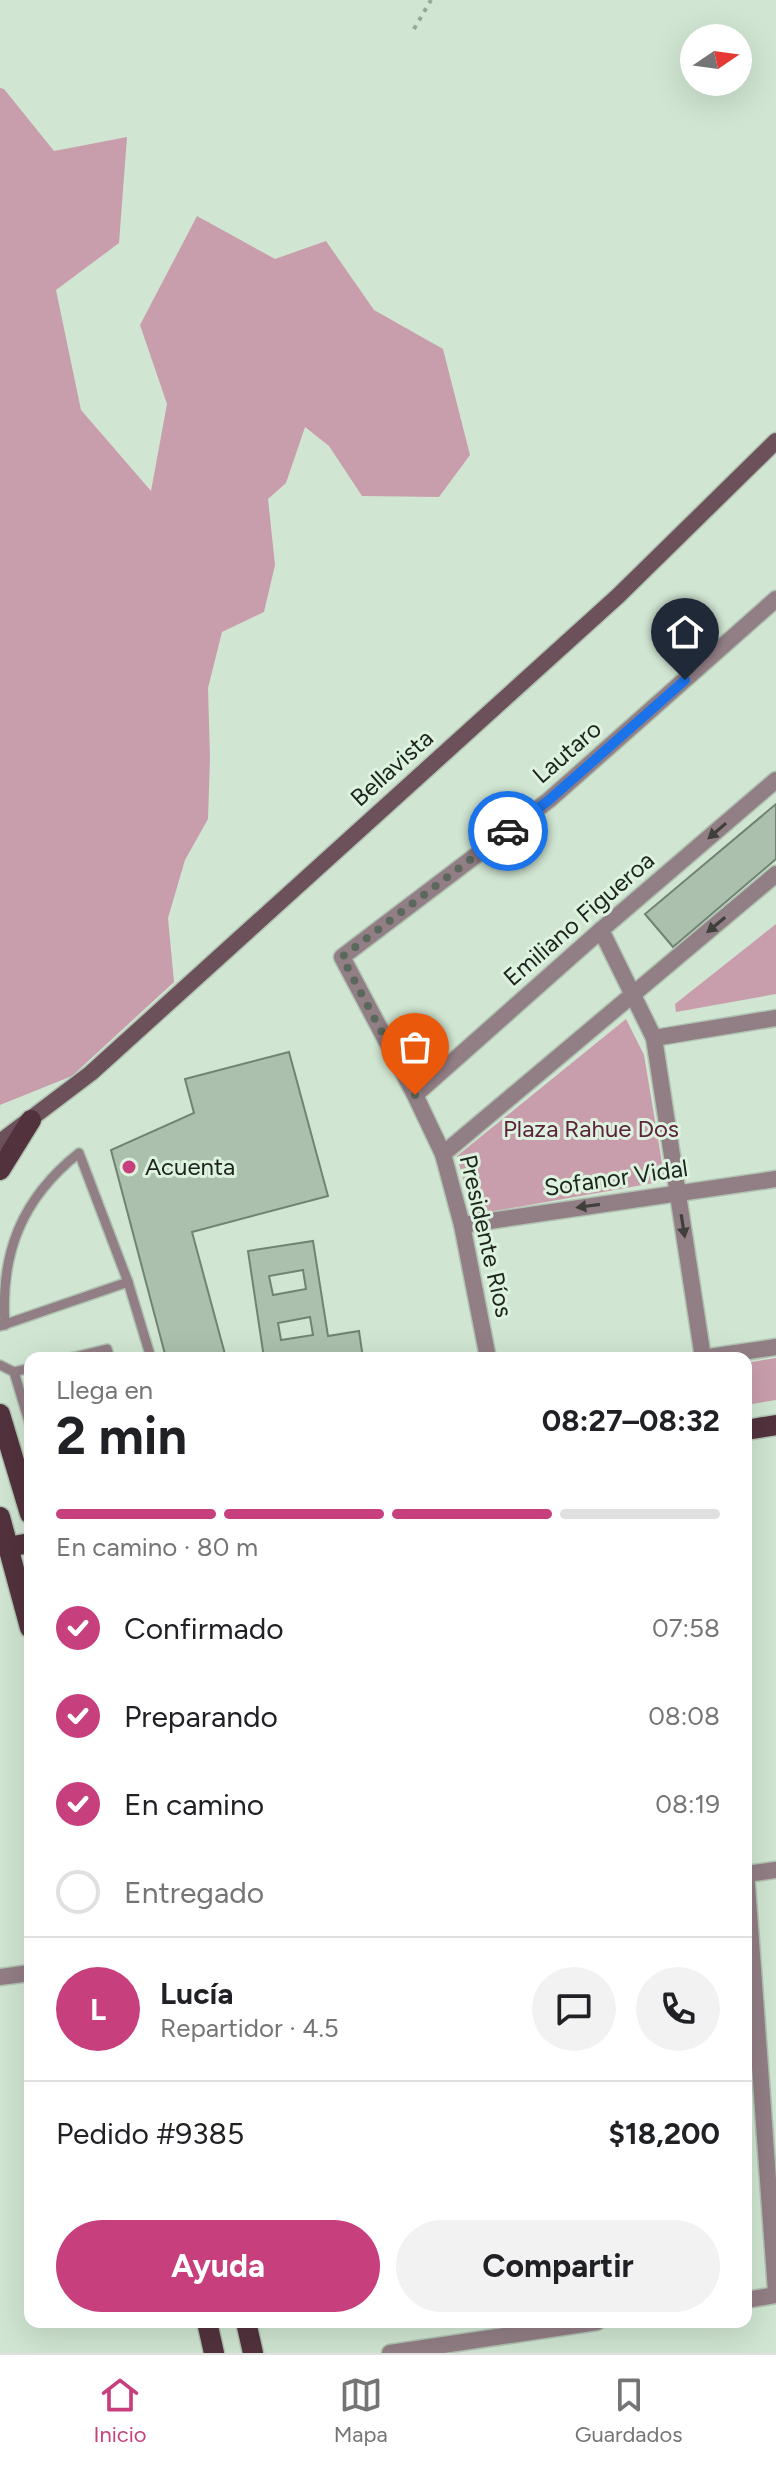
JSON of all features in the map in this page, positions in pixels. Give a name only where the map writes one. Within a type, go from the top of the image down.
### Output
[{"type":"main road","name":"Bellavista","points":[[0,1142],[91,1073],[606,607],[776,441]]},
{"type":"main road","name":"Bellavista","points":[[0,1133],[31,1120]]},
{"type":"main road","points":[[0,1170],[31,1120]]},
{"type":"main road","points":[[0,1414],[24,1493]]},
{"type":"main road","points":[[752,1429],[776,1425]]},
{"type":"main road","points":[[0,1517],[4,1548],[24,1610]]},
{"type":"main road","points":[[4,1548],[24,1544]]},
{"type":"main road","points":[[208,2328],[214,2353]]},
{"type":"main road","points":[[247,2328],[253,2353]]},
{"type":"street","name":"Lautaro","points":[[342,957],[549,800],[776,599]]},
{"type":"street","name":"Emiliano Figueroa","points":[[415,1095],[776,780]]},
{"type":"street","points":[[443,1154],[776,874]]},
{"type":"street","points":[[601,930],[654,1038],[702,1352]]},
{"type":"street","name":"Presidente Ríos","points":[[342,957],[443,1154],[462,1225],[487,1352]]},
{"type":"street","points":[[654,1038],[776,1018]]},
{"type":"street","name":"Sofanor Vidal","points":[[462,1225],[776,1179]]},
{"type":"street","points":[[743,1352],[776,1347]]},
{"type":"street","points":[[752,1872],[776,1870]]},
{"type":"street","points":[[752,1937],[771,2139],[776,2294],[752,2299]]},
{"type":"street","points":[[0,1977],[24,1974]]},
{"type":"street","points":[[390,2353],[557,2328]]},
{"type":"lane","points":[[128,1282],[2,1326],[4,1282],[10,1250],[22,1219],[46,1182],[79,1153],[128,1282],[149,1352]]},
{"type":"lane","points":[[0,1365],[14,1372],[24,1370]]},
{"type":"lane","points":[[14,1372],[24,1405]]},
{"type":"path","points":[[414,29],[431,0]]},
{"type":"green space","points":[[0,88],[54,151],[127,137],[119,243],[56,290],[81,410],[151,491],[167,404],[140,325],[197,216],[275,259],[326,241],[374,310],[443,349],[470,455],[439,497],[362,496],[329,446],[305,427],[286,483],[268,499],[275,565],[264,612],[222,632],[208,688],[208,819],[185,860],[168,918],[174,982],[72,1076],[0,1105]]},
{"type":"green space","points":[[776,924],[776,994],[676,1012],[675,1004]]},
{"type":"green space","name":"Plaza Rahue Dos","points":[[626,1019],[644,1055],[665,1181],[473,1215],[457,1156]]},
{"type":"green space","points":[[776,1358],[776,1400],[752,1404],[752,1362]]},
{"type":"building","points":[[776,804],[776,859],[673,947],[645,914]]},
{"type":"building","points":[[289,1052],[328,1196],[192,1232],[224,1352],[164,1352],[111,1150],[194,1113],[185,1079]]},
{"type":"building","points":[[313,1241],[328,1336],[359,1331],[362,1352],[263,1352],[248,1251]],"holes":[[[303,1270],[306,1289],[273,1295],[269,1276]],[[310,1317],[313,1335],[281,1340],[278,1323]]]},
{"type":"way so far","points":[[415,1095],[342,957],[508,831]]},
{"type":"place","name":"Acuenta","points":[[129,1167]]},
{"type":"route","points":[[508,831],[549,800],[685,680]]}]
